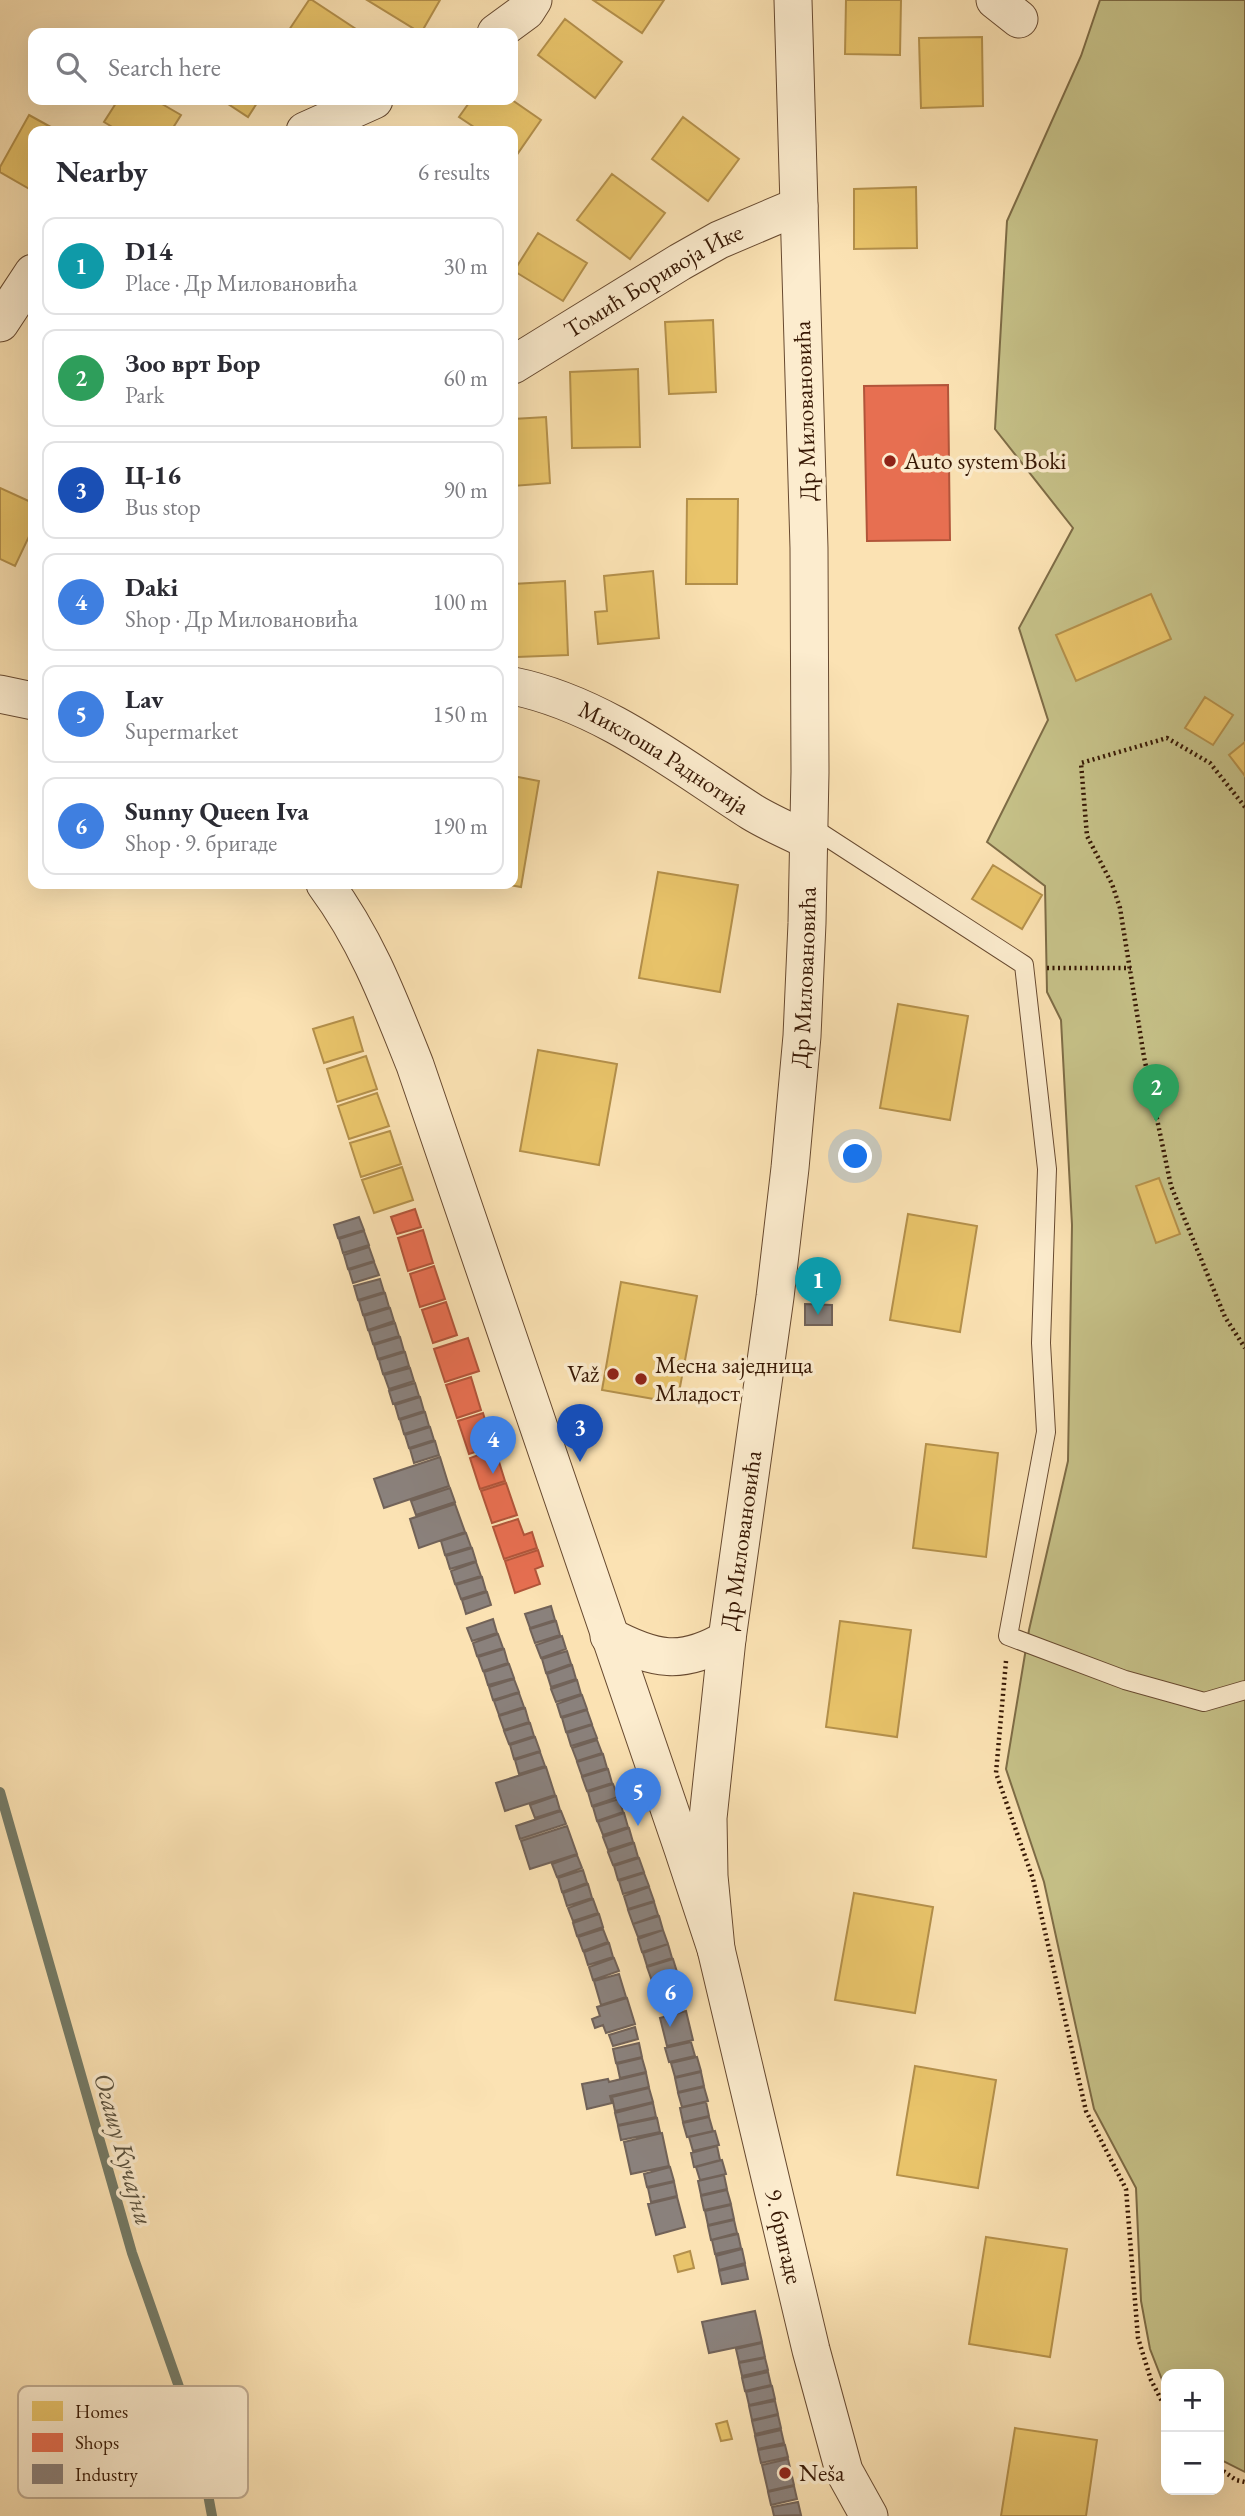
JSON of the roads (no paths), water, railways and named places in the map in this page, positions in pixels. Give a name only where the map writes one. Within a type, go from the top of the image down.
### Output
[{"type":"street","points":[[503,28],[526,11],[533,0]]},
{"type":"street","name":"Др Миловановића","points":[[716,1949],[709,1877],[708,1818],[727,1639],[775,1297],[790,1168],[802,1036],[810,834],[808,548],[793,0]]},
{"type":"street","points":[[316,126],[363,105]]},
{"type":"street","name":"Томић Боривоја Ике","points":[[518,362],[719,240],[799,206]]},
{"type":"street","points":[[0,323],[28,281]]},
{"type":"street","name":"Миклоша Раднотија","points":[[518,687],[603,717],[755,814],[810,834]]},
{"type":"street","points":[[0,693],[28,688]]},
{"type":"street","points":[[0,693],[28,700]]},
{"type":"street","points":[[329,889],[340,904],[379,975],[415,1065],[716,1949]]},
{"type":"street","points":[[609,1636],[637,1650],[665,1656],[705,1652],[727,1639]]},
{"type":"street","name":"9. бригаде","points":[[716,1949],[798,2296],[844,2471],[869,2516]]},
{"type":"street","points":[[844,2471],[847,2516]]},
{"type":"lane","points":[[810,834],[1024,965],[1047,1169],[1041,1343],[1046,1432],[1008,1636],[1125,1680],[1205,1702],[1245,1690]]},
{"type":"waterway","name":"Огашу Кучајни","points":[[0,1792],[132,2253],[179,2386]]},
{"type":"waterway","name":"Огашу Кучајни","points":[[209,2498],[212,2516]]},
{"type":"place","name":"Auto system Boki","points":[[890,461]]},
{"type":"place","name":"Зоо врт Бор","points":[[1156,1122]]},
{"type":"place","name":"D14","points":[[818,1315]]},
{"type":"place","name":"Važ","points":[[613,1374]]},
{"type":"place","name":"Месна заједница Младост","points":[[641,1379]]},
{"type":"place","name":"Ц-16","points":[[580,1462]]},
{"type":"place","name":"Daki","points":[[493,1474]]},
{"type":"place","name":"Lav","points":[[638,1826]]},
{"type":"place","name":"Sunny Queen Iva","points":[[670,2027]]},
{"type":"place","name":"Neša","points":[[785,2473]]}]
